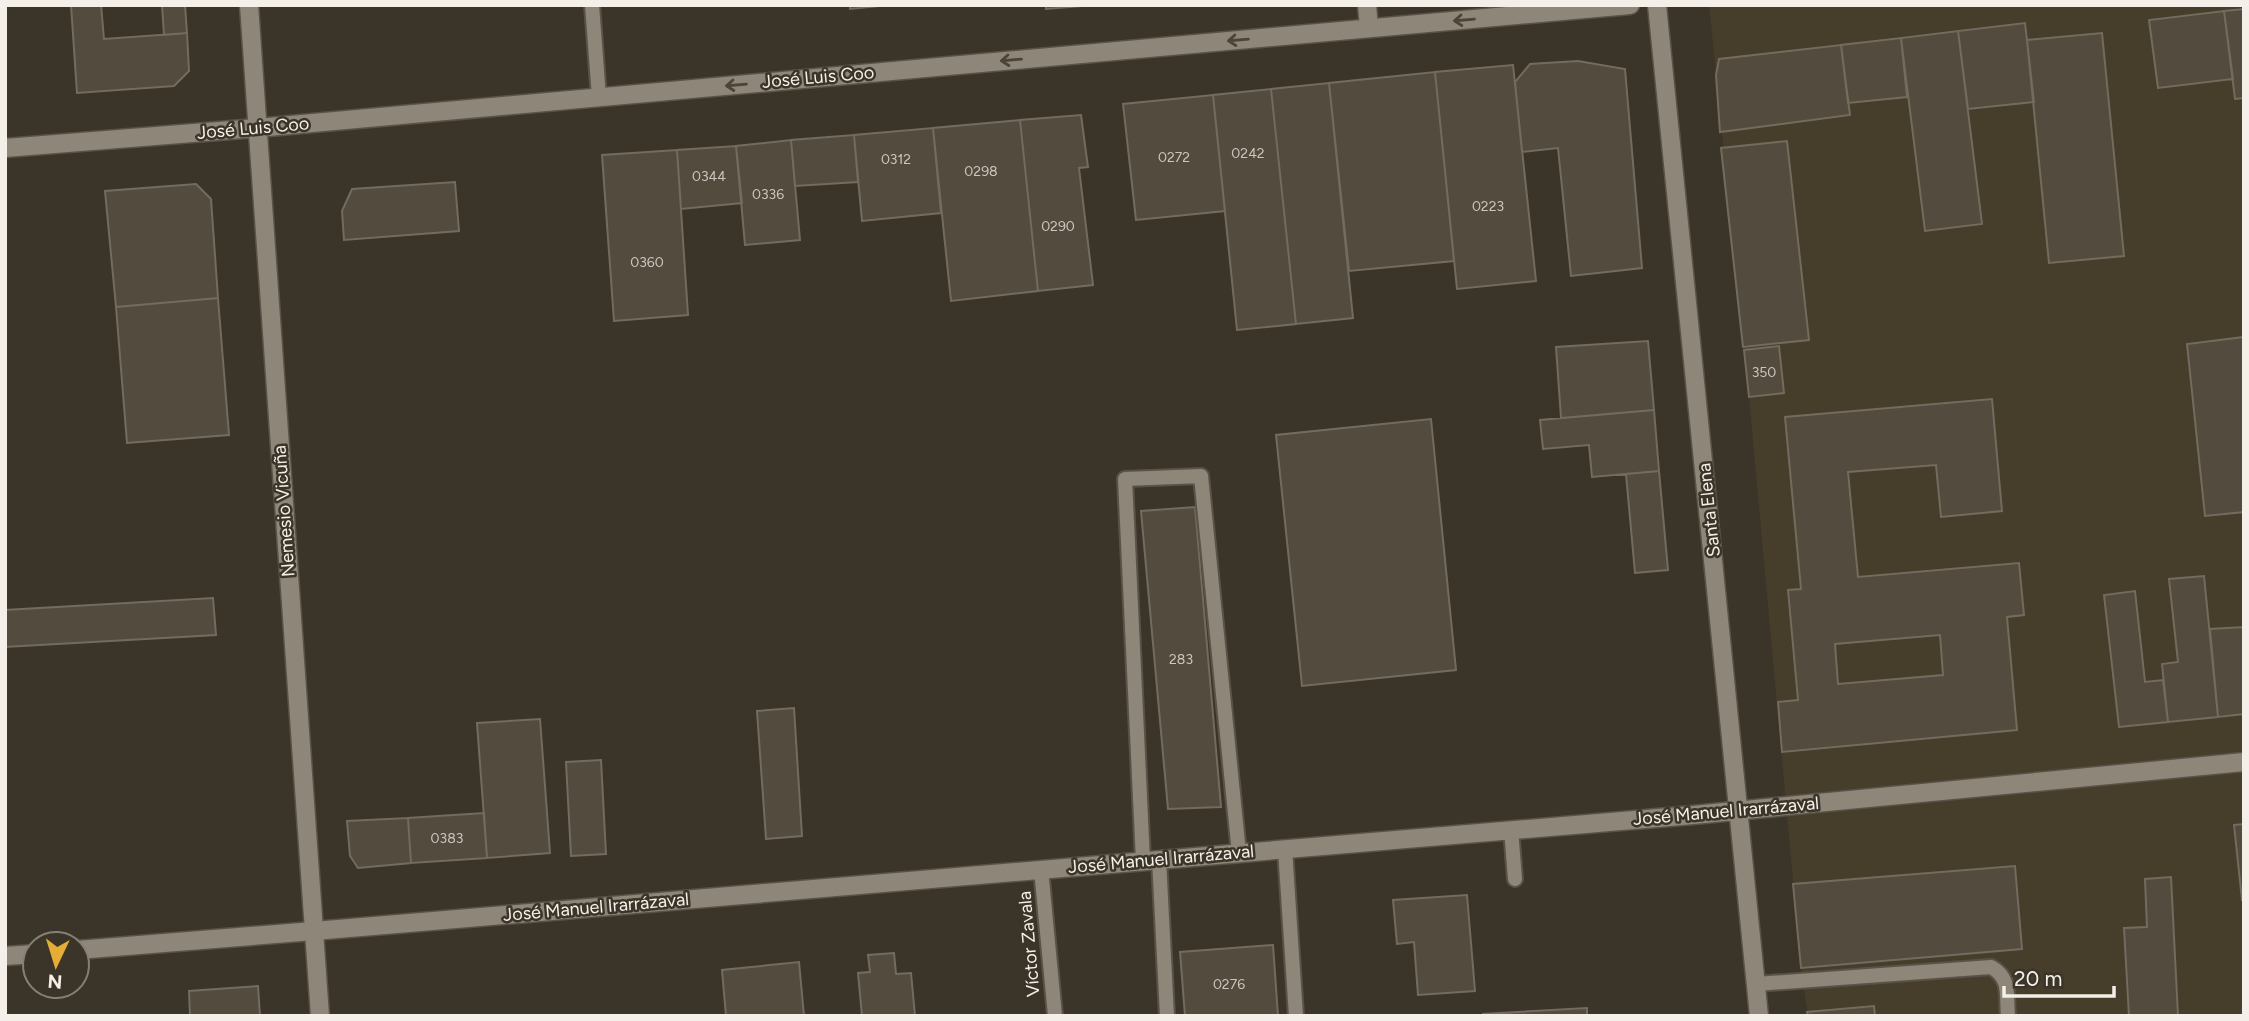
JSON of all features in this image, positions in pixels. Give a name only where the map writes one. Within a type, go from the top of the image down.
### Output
[{"type":"street","name":"Nemesio Vicuña","points":[[249,5],[320,1016]]},
{"type":"street","points":[[1367,5],[1370,28]]},
{"type":"street","name":"José Luis Coo","points":[[5,148],[257,128],[1630,5]]},
{"type":"street","name":"Santa Elena","points":[[1657,5],[1759,1016]]},
{"type":"street","name":"José Manuel Irarrázaval","points":[[91,949],[1511,830],[2244,762]]},
{"type":"lane","points":[[592,5],[598,97]]},
{"type":"lane","points":[[1167,1016],[1151,860],[1125,480],[1201,476],[1238,853]]},
{"type":"lane","points":[[1511,830],[1515,879]]},
{"type":"lane","points":[[1285,849],[1296,1016]]},
{"type":"lane","name":"Víctor Zavala","points":[[1041,869],[1055,1016]]},
{"type":"lane","points":[[1756,984],[1991,967],[2005,978],[2008,1016]]},
{"type":"shaded area","points":[[1709,5],[2244,5],[2244,1016],[1808,1016],[1801,968],[1749,397]]},
{"type":"building","points":[[71,5],[101,5],[104,39],[187,33],[189,71],[174,86],[77,93]]},
{"type":"building","points":[[162,5],[185,5],[187,33],[164,35]]},
{"type":"building","points":[[850,5],[890,5],[850,9]]},
{"type":"building","points":[[1046,5],[1095,5],[1046,9]]},
{"type":"building","points":[[2244,9],[2244,98],[2235,99],[2224,11]]},
{"type":"building","points":[[2224,11],[2233,79],[2158,88],[2149,20]]},
{"type":"building","points":[[2025,23],[2034,102],[1968,109],[1958,31]]},
{"type":"building","points":[[1958,31],[1982,224],[1925,231],[1901,38]]},
{"type":"building","points":[[2102,33],[2124,256],[2049,263],[2027,40]]},
{"type":"building","points":[[1901,38],[1907,97],[1848,103],[1841,45]]},
{"type":"building","points":[[1841,45],[1850,115],[1720,132],[1716,75],[1719,59]]},
{"type":"building","points":[[1578,61],[1625,69],[1642,268],[1571,276],[1558,148],[1522,152],[1515,82],[1530,64]]},
{"type":"building","points":[[1513,65],[1536,281],[1457,289],[1435,72]]},
{"type":"building","points":[[1435,72],[1454,261],[1349,271],[1329,83]]},
{"type":"building","points":[[1329,83],[1353,318],[1296,324],[1271,89]]},
{"type":"building","points":[[1271,89],[1296,324],[1237,330],[1213,95]]},
{"type":"building","points":[[1213,95],[1225,211],[1136,220],[1123,104]]},
{"type":"building","points":[[1081,115],[1088,167],[1079,168],[1093,285],[1038,291],[1020,120]]},
{"type":"building","points":[[1020,120],[1038,291],[951,301],[933,128]]},
{"type":"building","points":[[933,128],[941,213],[862,221],[854,135]]},
{"type":"building","points":[[854,135],[858,182],[795,186],[791,140]]},
{"type":"building","points":[[791,140],[800,240],[745,245],[736,146]]},
{"type":"building","points":[[1787,141],[1809,340],[1743,347],[1721,148]]},
{"type":"building","points":[[736,146],[742,203],[681,209],[677,150]]},
{"type":"building","points":[[677,150],[688,315],[614,321],[602,155]]},
{"type":"building","points":[[455,182],[459,231],[344,240],[342,211],[352,189]]},
{"type":"building","points":[[196,184],[211,199],[218,298],[116,307],[105,191]]},
{"type":"building","points":[[218,298],[229,435],[127,443],[116,307]]},
{"type":"building","points":[[2244,337],[2244,512],[2205,516],[2187,344]]},
{"type":"building","points":[[1648,341],[1654,410],[1561,418],[1556,347]]},
{"type":"building","points":[[1779,346],[1784,393],[1749,397],[1744,350]]},
{"type":"building","points":[[1992,399],[2002,511],[1941,517],[1936,465],[1848,472],[1858,577],[2019,563],[2024,615],[2007,617],[2017,730],[1782,752],[1778,702],[1798,700],[1788,590],[1801,589],[1785,417]],"holes":[[[1940,635],[1943,675],[1838,684],[1835,644]]]},
{"type":"building","points":[[1654,410],[1659,471],[1592,477],[1589,445],[1543,449],[1540,420]]},
{"type":"building","points":[[1431,419],[1456,670],[1302,686],[1276,435]]},
{"type":"building","points":[[1659,471],[1668,570],[1635,573],[1626,474]]},
{"type":"building","points":[[1195,507],[1221,807],[1168,809],[1141,511]]},
{"type":"building","points":[[2204,576],[2218,717],[2168,722],[2162,664],[2178,662],[2169,579]]},
{"type":"building","points":[[2135,591],[2145,682],[2163,680],[2168,722],[2119,727],[2104,595]]},
{"type":"building","points":[[213,598],[216,635],[5,647],[5,610]]},
{"type":"building","points":[[2244,627],[2244,714],[2218,717],[2210,629]]},
{"type":"building","points":[[794,708],[802,836],[766,839],[757,711]]},
{"type":"building","points":[[540,719],[550,853],[487,858],[477,723]]},
{"type":"building","points":[[601,760],[606,854],[571,856],[566,762]]},
{"type":"building","points":[[484,813],[487,858],[411,863],[408,818]]},
{"type":"building","points":[[408,818],[411,863],[358,868],[350,856],[347,821]]},
{"type":"building","points":[[2244,824],[2244,900],[2242,900],[2234,825]]},
{"type":"building","points":[[2015,866],[2022,949],[1801,968],[1793,884]]},
{"type":"building","points":[[2171,877],[2178,1016],[2129,1016],[2124,928],[2147,927],[2145,879]]},
{"type":"building","points":[[1467,895],[1475,991],[1418,995],[1414,942],[1397,944],[1393,900]]},
{"type":"building","points":[[1273,945],[1278,1016],[1185,1016],[1180,952]]},
{"type":"building","points":[[894,953],[896,974],[911,973],[915,1016],[862,1016],[858,973],[870,972],[868,955]]},
{"type":"building","points":[[799,962],[804,1016],[726,1016],[722,970]]},
{"type":"building","points":[[258,986],[260,1016],[190,1016],[189,991]]},
{"type":"building","points":[[1874,1006],[1875,1016],[1808,1016],[1807,1012]]},
{"type":"building","points":[[1587,1008],[1587,1016],[1482,1014]]}]
